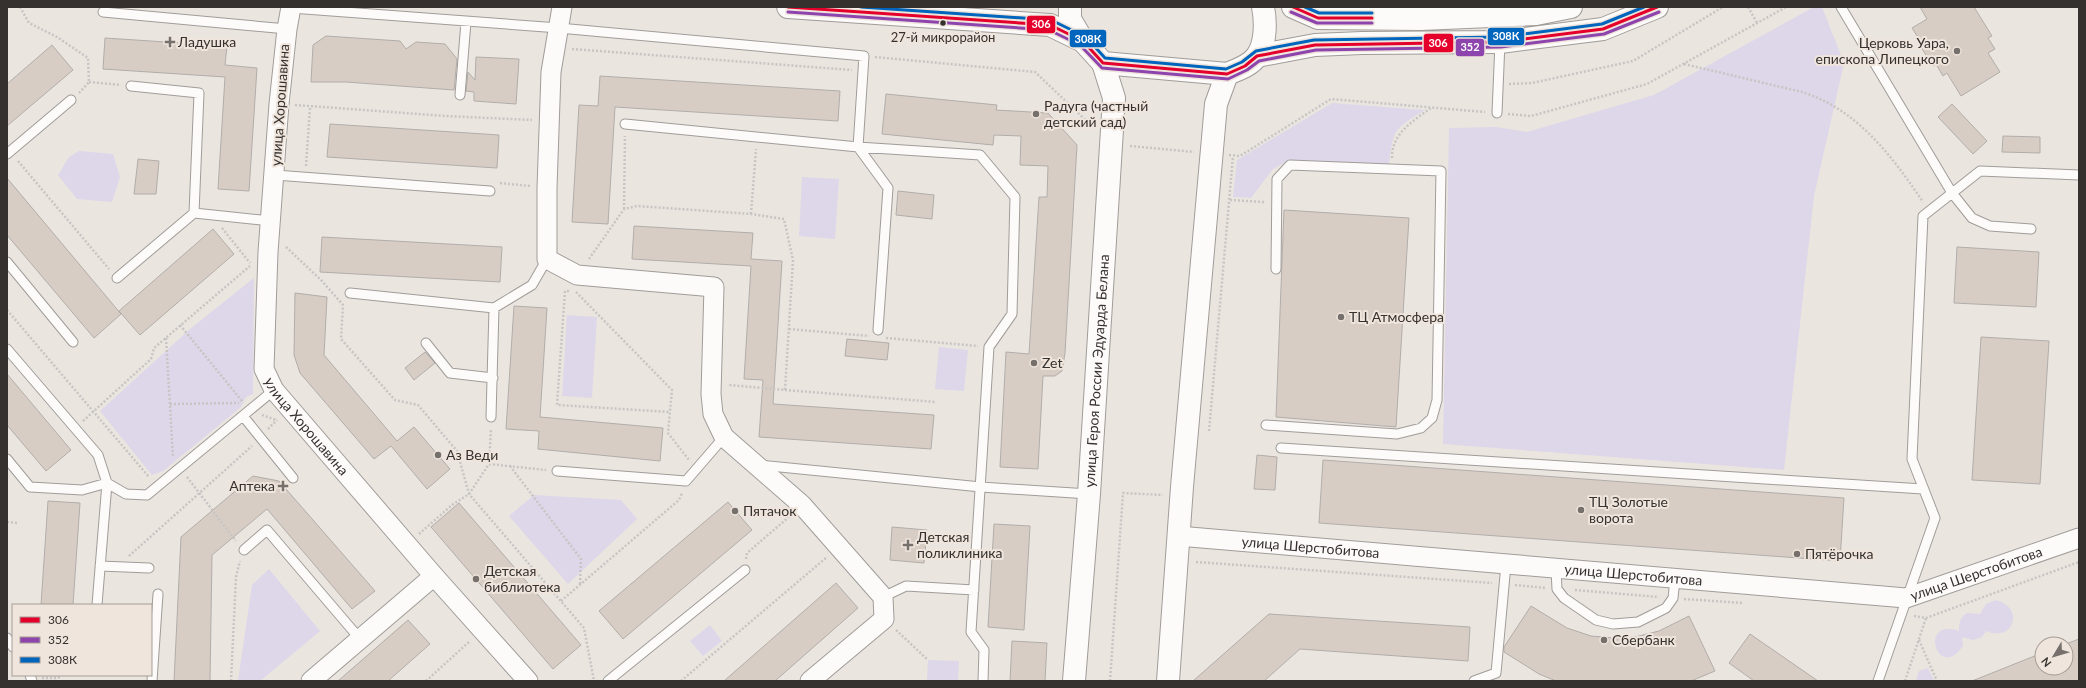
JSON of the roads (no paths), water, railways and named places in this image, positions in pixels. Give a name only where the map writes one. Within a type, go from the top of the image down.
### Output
[{"type":"main road","points":[[788,7],[1050,25],[1083,41]]},
{"type":"main road","points":[[1070,7],[1070,19],[1083,41],[1103,63],[1227,74],[1246,66],[1257,56],[1267,24],[1263,7]]},
{"type":"main road","points":[[1293,7],[1318,18],[1421,19],[1536,14],[1572,7]]},
{"type":"main road","points":[[1257,56],[1323,45],[1500,42],[1602,29],[1657,7]]},
{"type":"main road","name":"улица Героя России Эдуарда Белана","points":[[1074,681],[1089,494],[1114,98],[1103,63]]},
{"type":"main road","points":[[1168,681],[1178,536],[1216,104],[1227,74]]},
{"type":"street","points":[[562,7],[551,72],[547,188],[547,259],[576,283],[714,287],[711,394],[713,414],[724,437],[802,505],[882,597],[884,619],[810,681]]},
{"type":"street","name":"улица Хорошавина","points":[[291,8],[287,28],[279,104],[275,175],[269,240],[264,369],[274,390],[434,576],[476,640],[528,681]]},
{"type":"street","name":"улица Шерстобитова","points":[[1178,536],[1906,598],[2079,538]]},
{"type":"street","points":[[311,681],[434,576]]},
{"type":"lane","points":[[1841,7],[1952,193],[1972,218],[1990,226],[2031,229]]},
{"type":"lane","points":[[291,8],[559,28],[864,56],[858,147],[888,188],[878,330]]},
{"type":"lane","points":[[103,12],[287,28]]},
{"type":"lane","points":[[460,95],[466,22]]},
{"type":"lane","points":[[1497,113],[1500,42]]},
{"type":"lane","points":[[131,86],[199,93],[194,213]]},
{"type":"lane","points":[[8,153],[71,100]]},
{"type":"lane","points":[[625,124],[858,147],[980,155],[1015,197],[1012,314],[989,347],[972,632],[984,650],[983,681]]},
{"type":"lane","points":[[1266,425],[1397,434],[1422,428],[1432,418],[1437,400],[1441,171],[1290,165],[1277,179],[1276,269]]},
{"type":"lane","points":[[1878,681],[1935,518],[1912,459],[1923,216],[1980,171],[2079,175]]},
{"type":"lane","points":[[275,175],[490,191]]},
{"type":"lane","points":[[117,278],[194,213],[271,221]]},
{"type":"lane","points":[[350,293],[494,308],[532,285],[547,259]]},
{"type":"lane","points":[[7,262],[73,342]]},
{"type":"lane","points":[[491,417],[494,308]]},
{"type":"lane","points":[[426,343],[450,374],[493,378]]},
{"type":"lane","points":[[7,349],[98,455],[107,483],[97,604]]},
{"type":"lane","points":[[7,459],[30,487],[82,490],[107,483],[126,494],[147,495],[274,390]]},
{"type":"lane","points":[[246,413],[261,437],[293,478]]},
{"type":"lane","points":[[557,471],[686,481],[724,437]]},
{"type":"lane","points":[[1281,448],[1924,489]]},
{"type":"lane","points":[[754,464],[981,487],[1089,494]]},
{"type":"lane","points":[[244,550],[267,530],[360,640]]},
{"type":"lane","points":[[1474,681],[1496,673],[1506,564]]},
{"type":"lane","points":[[100,566],[118,565],[149,568]]},
{"type":"lane","points":[[1556,569],[1557,589],[1564,598],[1596,620],[1613,624],[1638,622],[1666,608],[1673,598],[1675,579]]},
{"type":"lane","points":[[608,681],[745,570]]},
{"type":"lane","points":[[882,597],[906,586],[974,590]]},
{"type":"lane","points":[[152,681],[158,594]]},
{"type":"place","name":"27-й микрорайон","points":[[943,23]]},
{"type":"place","name":"Ладушка","points":[[170,42]]},
{"type":"place","name":"Церковь Уара, епископа Липецкого","points":[[1957,51]]},
{"type":"place","name":"Радуга (частный детский сад)","points":[[1036,114]]},
{"type":"place","name":"ТЦ Атмосфера","points":[[1341,317]]},
{"type":"place","name":"Zet","points":[[1034,363]]},
{"type":"place","name":"Аз Веди","points":[[438,455]]},
{"type":"place","name":"Аптека","points":[[283,486]]},
{"type":"place","name":"ТЦ Золотые ворота","points":[[1581,510]]},
{"type":"place","name":"Пятачок","points":[[735,511]]},
{"type":"place","name":"Детская поликлиника","points":[[908,545]]},
{"type":"place","name":"Пятёрочка","points":[[1797,554]]},
{"type":"place","name":"Детская библиотека","points":[[476,579]]},
{"type":"place","name":"Сбербанк","points":[[1604,640]]}]
